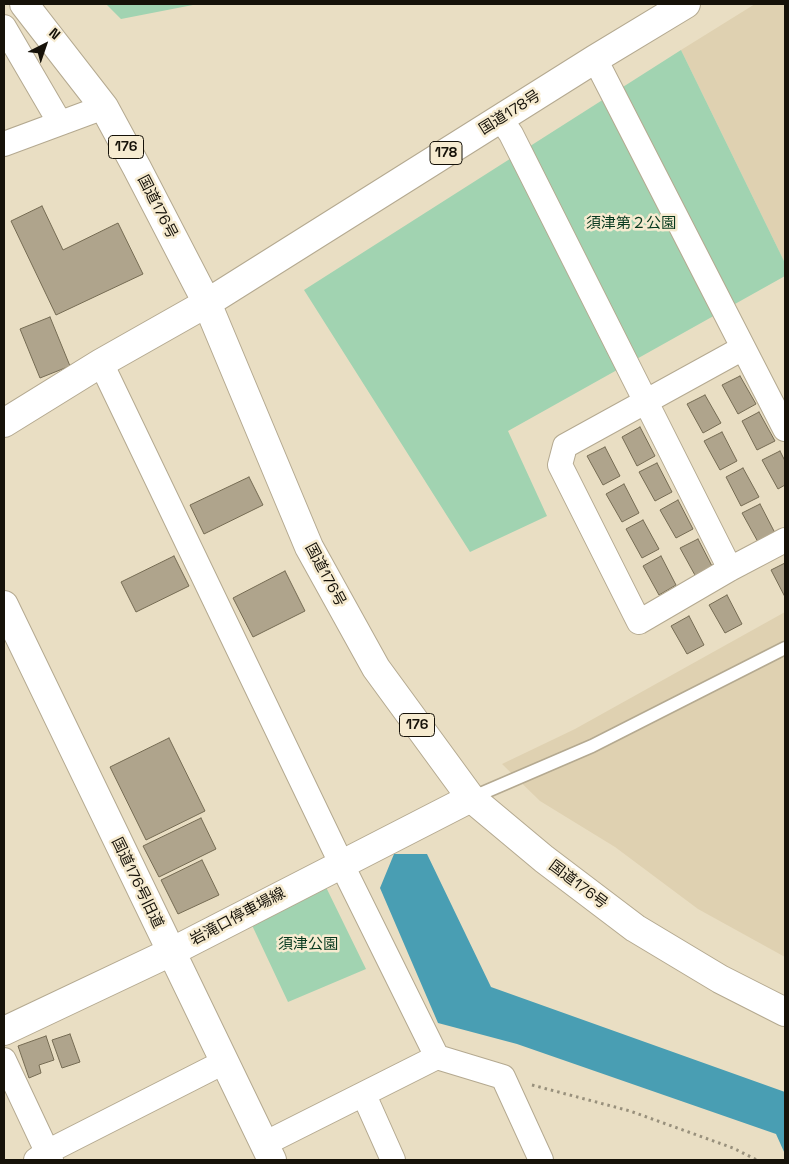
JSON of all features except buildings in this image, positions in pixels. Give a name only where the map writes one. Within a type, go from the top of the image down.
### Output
[{"type":"main road","name":"国道176号","points":[[24,4],[104,107],[207,303],[309,547],[376,668],[471,798],[544,859],[635,928],[720,979],[785,1012]]},
{"type":"main road","name":"国道178号","points":[[4,423],[101,363],[207,303],[500,118],[686,4]]},
{"type":"main road","name":"国道176号旧道","points":[[4,605],[268,1152]]},
{"type":"main road","name":"岩滝口停車場線","points":[[4,1031],[171,952],[341,863],[471,798]]},
{"type":"street","points":[[4,28],[60,123]]},
{"type":"street","points":[[595,59],[785,429]]},
{"type":"street","points":[[4,144],[104,107]]},
{"type":"street","points":[[500,118],[510,134],[730,570]]},
{"type":"street","points":[[743,348],[565,446],[560,465],[639,622],[785,540]]},
{"type":"street","points":[[101,363],[341,863],[438,1057]]},
{"type":"street","points":[[268,1152],[364,1095],[438,1057],[503,1077],[541,1160]]},
{"type":"street","points":[[4,1060],[45,1157],[224,1062]]},
{"type":"street","points":[[364,1095],[393,1160]]},
{"type":"lane","points":[[471,798],[592,746],[785,648]]},
{"type":"path","points":[[503,1077],[630,1111],[733,1148],[758,1160]]},
{"type":"shaded area","points":[[755,4],[785,4],[785,263],[681,50]]},
{"type":"shaded area","points":[[785,612],[785,957],[698,909],[615,847],[540,801],[502,764],[575,729]]},
{"type":"green space","points":[[106,4],[198,4],[121,19]]},
{"type":"green space","name":"須津第２公園","points":[[681,50],[785,263],[785,276],[508,431],[547,516],[470,552],[304,290]]},
{"type":"green space","name":"須津公園","points":[[323,881],[366,969],[288,1002],[250,921]]},
{"type":"water","points":[[394,854],[427,854],[491,987],[785,1092],[785,1154],[776,1134],[517,1044],[438,1023],[380,888]]}]
